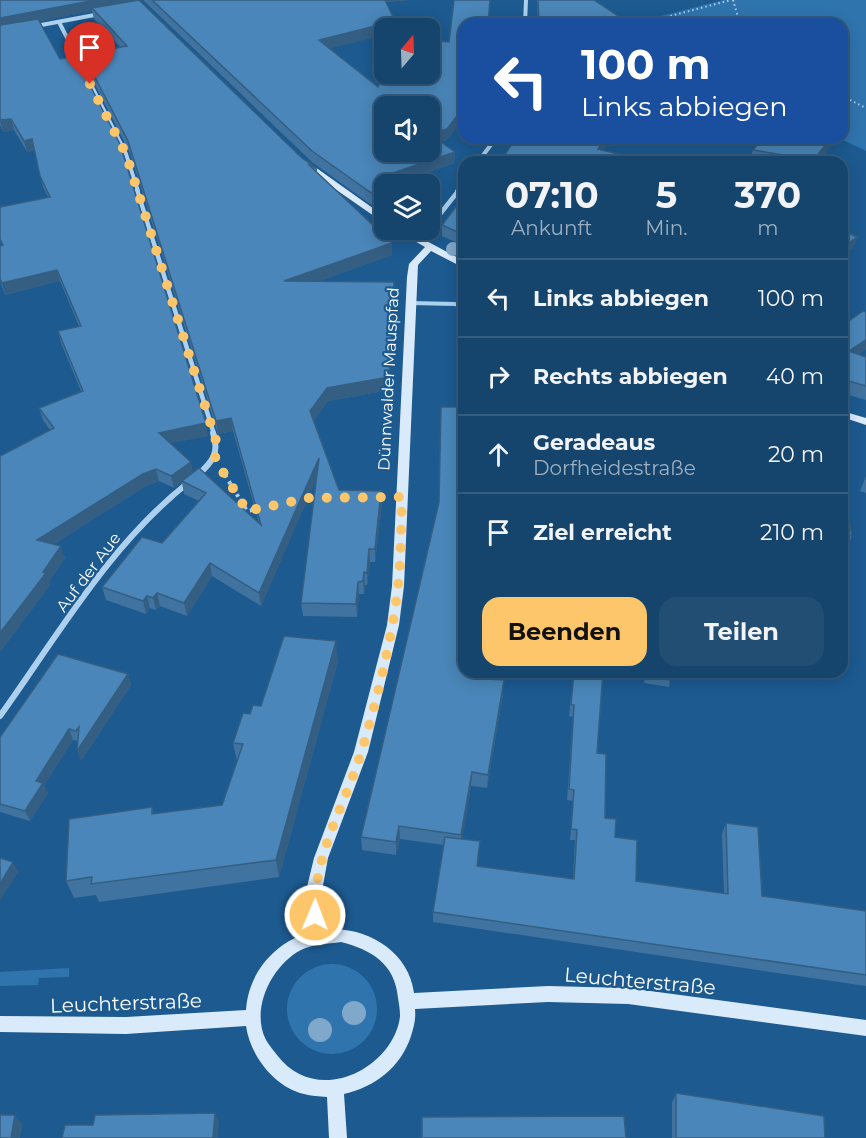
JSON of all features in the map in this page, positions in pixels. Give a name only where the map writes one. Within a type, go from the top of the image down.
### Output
[{"type":"main road","points":[[300,159],[374,213]]},
{"type":"main road","points":[[416,240],[458,262]]},
{"type":"main road","name":"Dünnwalder Mauspfad","points":[[316,938],[314,891],[321,858],[361,752],[393,625],[398,586],[414,264],[430,248]]},
{"type":"main road","points":[[848,416],[866,422]]},
{"type":"main road","points":[[340,936],[364,940],[385,953],[400,971],[409,1001],[409,1020],[400,1045],[384,1066],[361,1082],[335,1089],[308,1088],[284,1077],[266,1059],[255,1036],[252,1017],[259,986],[273,964],[292,947],[316,938],[340,936]]},
{"type":"main road","name":"Leuchterstraße","points":[[409,1001],[548,994],[628,996],[866,1028]]},
{"type":"main road","name":"Leuchterstraße","points":[[0,1024],[71,1028],[198,1023],[252,1017]]},
{"type":"main road","points":[[335,1089],[338,1138]]},
{"type":"street","points":[[525,18],[526,0]]},
{"type":"street","points":[[35,26],[111,12]]},
{"type":"street","points":[[59,22],[126,154],[217,444],[215,459]]},
{"type":"street","points":[[440,214],[458,191]]},
{"type":"street","name":"Auf der Aue","points":[[0,716],[119,550],[156,508],[204,471],[215,459]]},
{"type":"lane","points":[[411,303],[458,305]]},
{"type":"path","points":[[663,18],[732,0],[738,18]]},
{"type":"path","points":[[848,99],[866,108]]},
{"type":"path","points":[[215,459],[247,511],[268,507]]},
{"type":"shaded area","points":[[723,0],[866,0],[866,151],[848,142],[848,18],[653,18]]},
{"type":"shaded area","points":[[323,964],[341,964],[357,971],[370,984],[377,1000],[377,1018],[370,1034],[357,1047],[341,1054],[323,1054],[307,1047],[294,1034],[287,1018],[287,1000],[294,984],[307,971]]},
{"type":"shaded area","points":[[69,968],[69,977],[39,978],[38,985],[0,986],[0,972]]},
{"type":"building","points":[[0,0],[96,0],[0,18]]},
{"type":"building","points":[[139,0],[302,158],[317,168],[308,164],[374,226],[374,240],[389,240],[392,243],[284,281],[394,282],[389,377],[327,388],[310,411],[339,490],[381,491],[375,549],[369,549],[367,573],[364,572],[363,581],[358,582],[356,604],[301,603],[319,458],[259,593],[210,563],[184,603],[157,593],[153,598],[147,596],[143,601],[102,587],[142,537],[162,543],[206,493],[182,481],[199,468],[261,525],[231,418],[216,421],[128,141],[83,54],[127,46],[92,8]]},
{"type":"building","points":[[152,0],[385,0],[394,18],[374,18],[374,26],[319,40],[378,87],[380,84],[440,84],[440,41],[449,42],[454,0],[490,0],[488,18],[458,18],[458,115],[447,129],[440,131],[440,96],[374,96],[374,162],[425,162],[393,173],[395,174],[374,174],[374,194],[312,151]]},
{"type":"building","points":[[538,0],[594,0],[621,18],[539,18]]},
{"type":"building","points":[[38,19],[60,59],[75,56],[120,144],[206,423],[159,433],[191,462],[171,476],[156,469],[143,474],[37,540],[61,546],[43,572],[46,573],[0,633],[0,456],[54,428],[39,408],[83,391],[58,331],[81,326],[57,270],[2,283],[0,279],[0,246],[3,245],[0,239],[0,207],[50,197],[40,176],[32,139],[24,141],[11,119],[0,120],[0,25]]},
{"type":"building","points":[[440,141],[455,152],[440,157]]},
{"type":"building","points":[[512,144],[602,144],[598,149],[627,156],[504,156]]},
{"type":"building","points":[[758,144],[826,144],[817,156],[789,156],[753,150]]},
{"type":"building","points":[[458,204],[458,232],[442,225]]},
{"type":"building","points":[[848,233],[857,237],[848,244]]},
{"type":"building","points":[[863,311],[866,312],[866,340],[849,351],[866,357],[866,386],[848,381],[848,322]]},
{"type":"building","points":[[441,407],[458,407],[458,678],[504,680],[488,775],[472,772],[461,835],[399,826],[396,842],[361,837],[439,502]]},
{"type":"building","points":[[848,514],[852,536],[848,534]]},
{"type":"building","points":[[284,636],[336,641],[276,860],[91,884],[92,877],[66,881],[69,819],[152,807],[152,814],[222,805],[243,744],[233,743],[243,713],[250,714],[253,705],[261,706]]},
{"type":"building","points":[[58,654],[128,674],[77,751],[79,727],[76,731],[69,729],[36,781],[43,783],[25,811],[0,804],[0,737]]},
{"type":"building","points":[[573,678],[603,678],[597,753],[606,754],[605,818],[616,819],[615,837],[637,840],[636,881],[728,894],[726,823],[758,827],[762,896],[866,911],[866,975],[433,912],[445,837],[480,841],[477,866],[574,879],[577,830],[571,829],[574,790],[569,789],[574,705],[571,705]]},
{"type":"building","points":[[0,858],[13,862],[0,884]]},
{"type":"building","points":[[676,1093],[824,1116],[825,1138],[676,1138]]},
{"type":"building","points":[[215,1113],[213,1138],[62,1138],[65,1125],[93,1125],[95,1115]]},
{"type":"building","points":[[0,1115],[15,1115],[11,1138],[0,1138]]},
{"type":"building","points":[[624,1116],[626,1138],[422,1138],[422,1117]]},
{"type":"route","points":[[90,84],[126,154],[217,444],[215,459],[247,511],[309,498],[402,497],[398,586],[393,625],[361,752],[321,858],[314,891],[315,915]]}]
